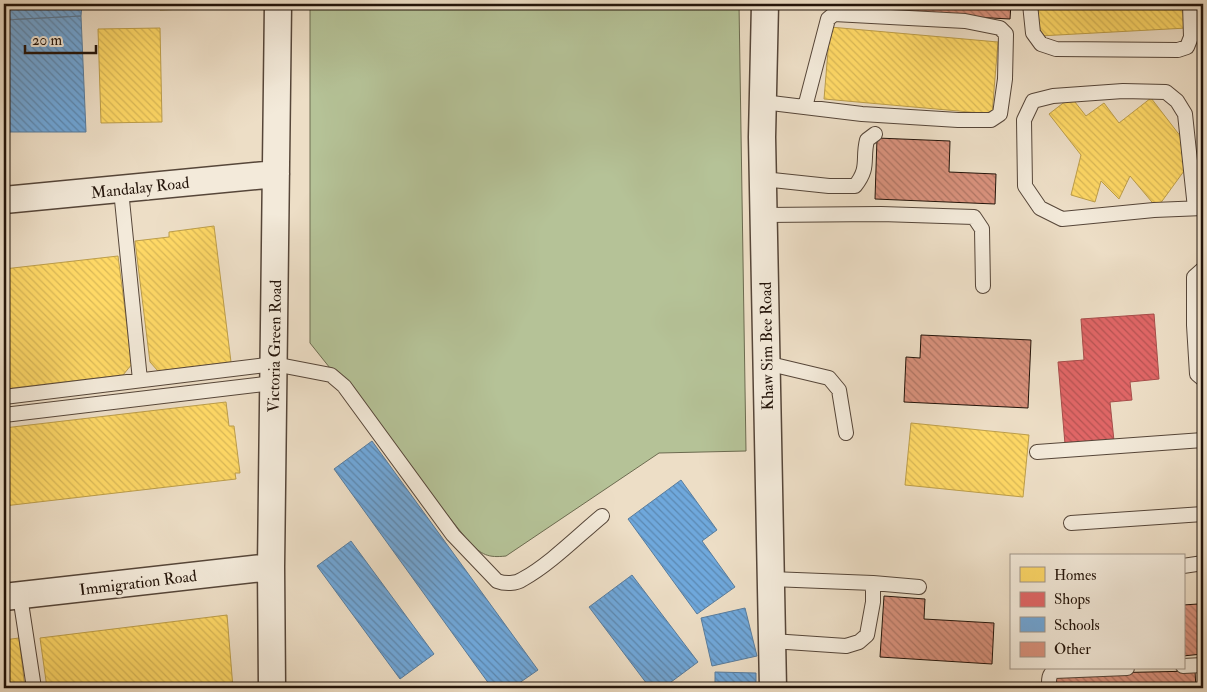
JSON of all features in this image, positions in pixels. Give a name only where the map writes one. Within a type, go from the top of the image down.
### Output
[{"type":"street","name":"Victoria Green Road","points":[[272,688],[271,566],[278,4]]},
{"type":"street","name":"Khaw Sim Bee Road","points":[[766,4],[763,179],[773,688]]},
{"type":"street","name":"Mandalay Road","points":[[4,200],[276,174]]},
{"type":"street","name":"Immigration Road","points":[[12,596],[271,566]]},
{"type":"lane","points":[[1030,4],[1033,33],[1041,44],[1056,49],[1178,50],[1187,48],[1191,37],[1190,4]]},
{"type":"lane","points":[[763,102],[862,114],[958,120],[991,120],[1000,114],[1005,79],[1006,34],[1000,28],[964,21],[834,14],[828,19],[805,107]]},
{"type":"lane","points":[[1123,91],[1166,92],[1177,101],[1185,114],[1199,208],[1154,210],[1062,219],[1040,208],[1025,186],[1024,120],[1033,101],[1054,96],[1123,91]]},
{"type":"lane","points":[[763,179],[829,186],[855,186],[863,177],[867,140],[875,134]]},
{"type":"lane","points":[[121,190],[140,380]]},
{"type":"lane","points":[[764,215],[872,214],[974,217],[982,229],[982,286]]},
{"type":"lane","points":[[1203,270],[1194,277],[1197,374],[1203,379]]},
{"type":"lane","points":[[766,363],[829,378],[839,390],[846,432]]},
{"type":"lane","points":[[4,415],[273,374]]},
{"type":"lane","points":[[4,397],[140,380],[273,374],[331,374],[344,386],[454,535],[497,581],[505,584],[522,580],[542,567],[602,516]]},
{"type":"lane","points":[[1037,452],[1203,440]]},
{"type":"lane","points":[[1071,524],[1203,514]]},
{"type":"lane","points":[[1184,566],[1203,563]]},
{"type":"lane","points":[[771,579],[873,583],[919,587]]},
{"type":"lane","points":[[772,641],[846,646],[859,642],[867,635],[874,602],[873,583]]},
{"type":"lane","points":[[12,596],[34,688]]},
{"type":"lane","points":[[1184,666],[1203,666]]},
{"type":"lane","points":[[1049,688],[1050,674],[1054,671],[1078,670]]},
{"type":"green space","points":[[310,4],[739,4],[746,451],[659,453],[506,556],[486,555],[469,542],[310,343]]},
{"type":"building: Homes","points":[[160,4],[235,4],[235,7],[160,10]]},
{"type":"building: Homes","points":[[1037,4],[1185,4],[1187,28],[1039,36]]},
{"type":"building: Homes","points":[[830,27],[998,42],[992,114],[824,99]]},
{"type":"building: Homes","points":[[160,28],[162,122],[101,123],[98,29]]},
{"type":"building: Homes","points":[[1071,97],[1086,116],[1104,103],[1119,123],[1151,98],[1181,137],[1184,171],[1157,208],[1130,176],[1119,199],[1101,181],[1095,202],[1071,195],[1081,155],[1049,114]]},
{"type":"building: Homes","points":[[214,226],[231,362],[158,371],[150,362],[135,241],[169,237],[169,232]]},
{"type":"building: Homes","points":[[118,256],[132,364],[123,375],[4,389],[4,269]]},
{"type":"building: Homes","points":[[226,402],[229,426],[234,426],[240,473],[235,473],[236,479],[4,506],[4,428]]},
{"type":"building: Homes","points":[[911,423],[1029,435],[1023,497],[905,485]]},
{"type":"building: Homes","points":[[227,615],[233,688],[47,688],[40,638]]},
{"type":"building: Homes","points":[[19,638],[25,688],[4,688],[4,640]]},
{"type":"building: Shops","points":[[1154,314],[1159,379],[1130,382],[1132,400],[1110,402],[1114,441],[1065,444],[1058,362],[1084,360],[1081,319]]},
{"type":"building: Schools","points":[[4,4],[89,4],[82,5],[81,16],[4,20]]},
{"type":"building: Schools","points":[[81,16],[86,132],[4,132],[4,20]]},
{"type":"building: Schools","points":[[372,441],[538,670],[512,688],[492,688],[334,469]]},
{"type":"building: Schools","points":[[681,480],[717,530],[702,541],[735,587],[697,614],[628,519]]},
{"type":"building: Schools","points":[[351,541],[434,654],[400,679],[317,566]]},
{"type":"building: Schools","points":[[632,575],[698,662],[663,688],[650,688],[589,607]]},
{"type":"building: Schools","points":[[745,608],[757,656],[712,666],[701,618]]},
{"type":"building: Schools","points":[[715,672],[756,673],[756,688],[715,688]]},
{"type":"building: Other","points":[[900,4],[1011,4],[1010,19],[899,13]]},
{"type":"building: Other","points":[[877,138],[950,141],[949,172],[996,174],[995,204],[875,199]]},
{"type":"building: Other","points":[[921,335],[1031,340],[1028,408],[904,402],[906,357],[920,358]]},
{"type":"building: Other","points":[[884,596],[925,599],[924,619],[994,623],[992,664],[880,657]]},
{"type":"building: Other","points":[[1198,604],[1202,654],[1184,656],[1184,605]]},
{"type":"building: Other","points":[[1195,671],[1196,688],[1057,688],[1056,674]]}]
